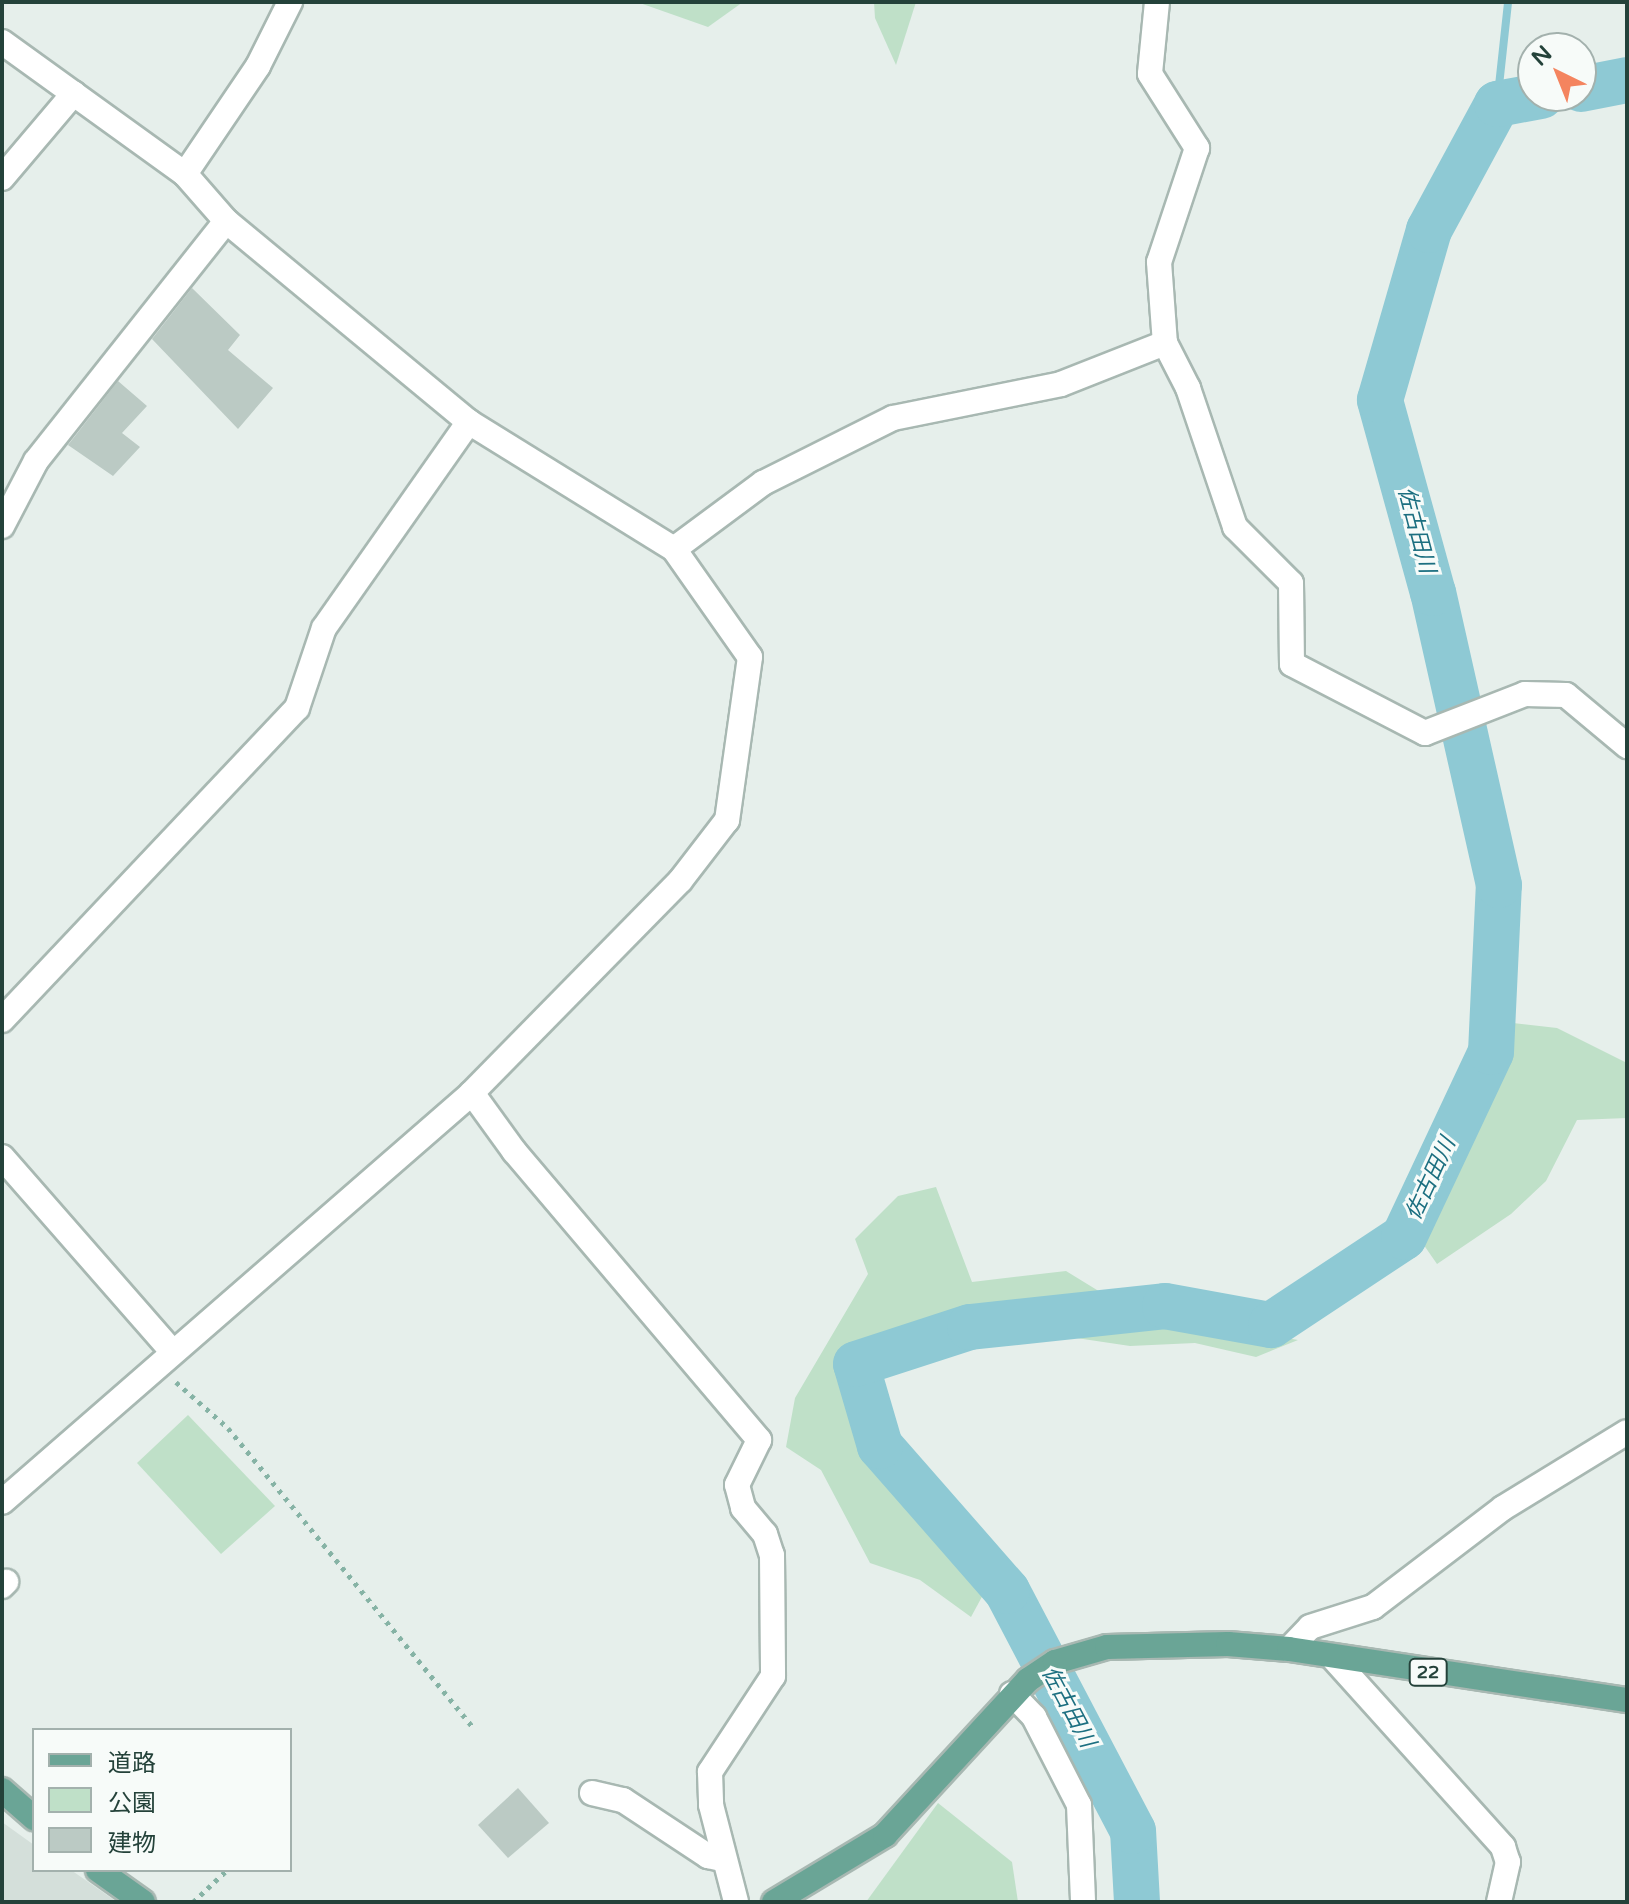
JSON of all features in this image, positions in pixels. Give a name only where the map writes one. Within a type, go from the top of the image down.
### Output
[{"type":"main road","name":"22","points":[[774,1902],[808,1886],[885,1835],[1020,1687],[1084,1653],[1147,1644],[1289,1649],[1334,1659],[1627,1700]]},
{"type":"main road","points":[[2,1790],[32,1816]]},
{"type":"main road","points":[[101,1872],[143,1902]]},
{"type":"street","points":[[185,174],[258,66],[290,2]]},
{"type":"street","points":[[1157,2],[1150,74],[1197,148],[1159,262],[1165,343],[1188,388],[1235,527],[1291,583],[1292,664],[1425,733],[1525,694],[1566,695],[1627,746]]},
{"type":"street","points":[[2,42],[185,174],[226,221],[469,422],[674,549],[750,657],[727,820],[680,881],[472,1093],[2,1502]]},
{"type":"street","points":[[2,178],[74,93]]},
{"type":"street","points":[[2,526],[36,461],[226,221]]},
{"type":"street","points":[[674,549],[763,483],[893,418],[1061,384],[1165,343]]},
{"type":"street","points":[[2,1020],[297,708],[324,628],[469,422]]},
{"type":"street","points":[[472,1093],[514,1151],[759,1440],[737,1485],[743,1508],[765,1534],[772,1555],[773,1676],[710,1772],[722,1859],[736,1902]]},
{"type":"street","points":[[2,1157],[165,1358]]},
{"type":"street","points":[[1289,1649],[1310,1627],[1373,1607],[1503,1508],[1627,1432]]},
{"type":"street","points":[[1334,1659],[1503,1847],[1508,1862],[1499,1902]]},
{"type":"street","points":[[1020,1687],[1079,1805],[1083,1902]]},
{"type":"street","points":[[592,1793],[623,1800],[708,1856],[722,1859]]},
{"type":"path","points":[[165,1358],[228,1428],[472,1726]]},
{"type":"path","points":[[193,1902],[225,1872]]},
{"type":"shaded area","points":[[2,1822],[32,1844],[32,1872],[74,1872],[117,1902],[2,1902]]},
{"type":"green space","points":[[637,2],[743,2],[708,27]]},
{"type":"green space","points":[[874,2],[916,2],[896,65],[875,18]]},
{"type":"green space","points":[[1513,1023],[1557,1028],[1627,1063],[1627,1118],[1577,1120],[1546,1181],[1511,1214],[1437,1264],[1421,1241],[1429,1188],[1473,1120]]},
{"type":"green space","points":[[936,1187],[972,1282],[1066,1271],[1128,1309],[1298,1340],[1256,1357],[1195,1343],[1130,1346],[1016,1329],[947,1338],[892,1353],[860,1381],[872,1426],[904,1487],[948,1542],[980,1563],[984,1593],[971,1617],[920,1580],[870,1563],[821,1470],[786,1447],[795,1398],[868,1274],[855,1239],[898,1196]]},
{"type":"green space","points":[[188,1415],[275,1506],[221,1554],[137,1463]]},
{"type":"green space","points":[[938,1803],[1012,1862],[1018,1902],[866,1902]]},
{"type":"building","points":[[192,288],[240,335],[228,350],[273,388],[238,429],[152,339]]},
{"type":"building","points":[[118,381],[147,406],[122,433],[140,447],[113,476],[68,445]]},
{"type":"building","points":[[518,1788],[549,1823],[508,1858],[478,1825]]},
{"type":"waterway","points":[[1497,104],[1508,2]]},
{"type":"waterway","name":"佐古田川","points":[[1597,86],[1627,80]]},
{"type":"waterway","name":"佐古田川","points":[[1137,1902],[1133,1831],[1007,1591],[880,1446],[856,1364],[970,1327],[1165,1306],[1271,1325],[1404,1237],[1491,1052],[1499,885],[1433,593],[1380,400],[1429,230],[1497,104],[1517,100]]}]
